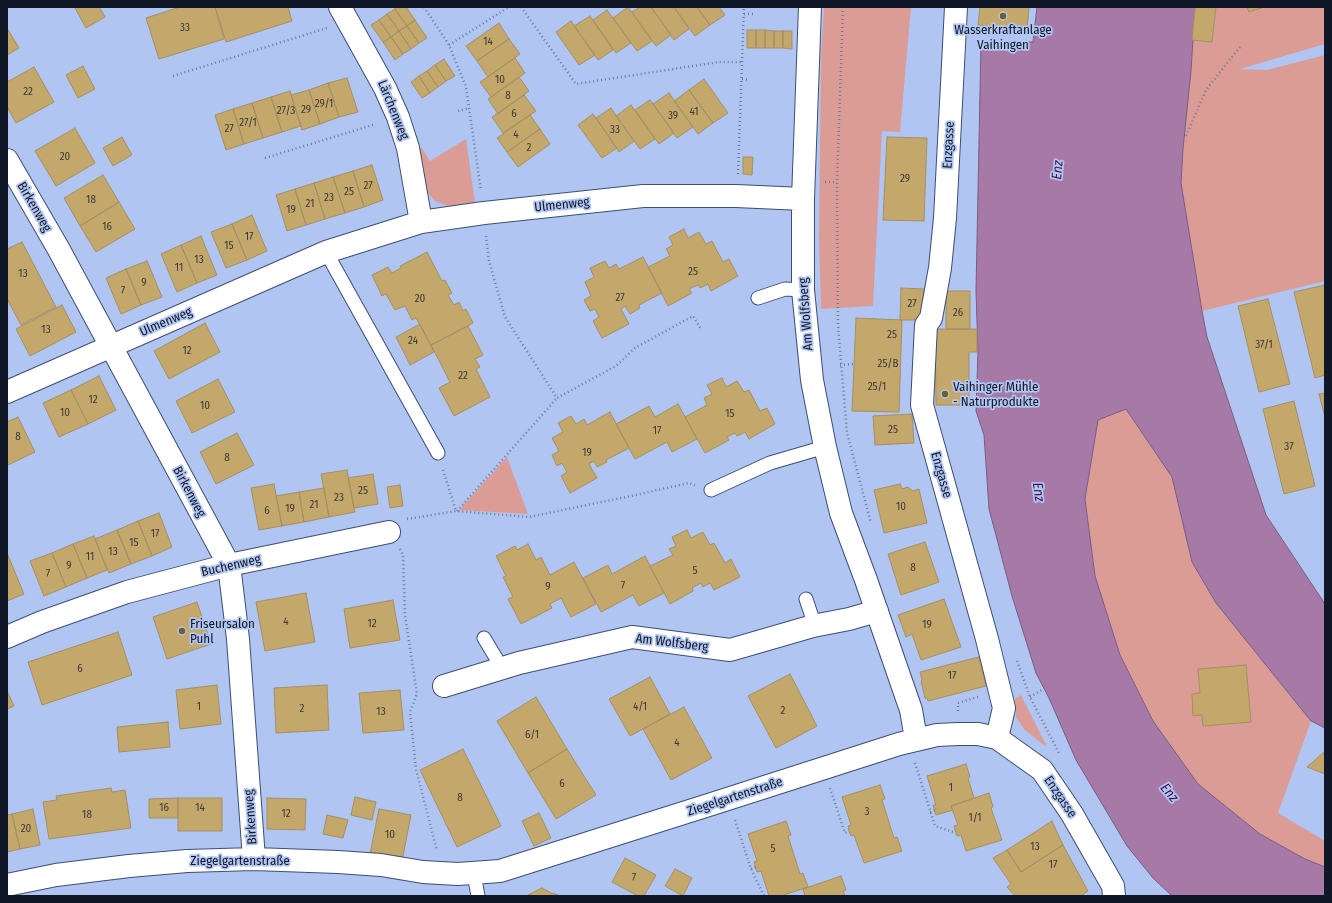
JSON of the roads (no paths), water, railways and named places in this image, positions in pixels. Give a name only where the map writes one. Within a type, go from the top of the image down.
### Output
[{"type":"street","name":"Am Wolfsberg","points":[[810,7],[802,199],[803,290],[812,380],[825,447],[841,513],[911,710],[912,740]]},
{"type":"street","name":"Enzgasse","points":[[956,7],[945,218],[940,268],[931,318],[926,325],[922,405],[985,631],[1004,708],[997,738],[1042,770],[1072,814],[1114,886],[1114,896]]},
{"type":"street","name":"Lärchenweg","points":[[344,14],[385,88],[398,117],[408,148],[421,222]]},
{"type":"street","name":"Birkenweg","points":[[7,160],[58,248],[229,565],[238,639],[254,859]]},
{"type":"street","name":"Ulmenweg","points":[[7,392],[326,252],[421,222],[484,213],[643,196],[736,196],[802,199]]},
{"type":"street","name":"Buchenweg","points":[[7,637],[42,622],[127,592],[229,565],[389,532]]},
{"type":"street","name":"Am Wolfsberg","points":[[444,686],[519,663],[632,637],[730,650],[813,626],[849,619],[877,611]]},
{"type":"street","name":"Ziegelgartenstraße","points":[[7,885],[56,875],[128,866],[187,861],[254,859],[381,865],[438,873],[474,874],[500,871],[912,740],[937,735],[958,734],[978,734],[997,738]]},
{"type":"lane","points":[[326,252],[438,453]]},
{"type":"lane","points":[[758,298],[785,289],[803,290]]},
{"type":"lane","points":[[711,490],[770,464],[825,447]]},
{"type":"lane","points":[[806,599],[812,617],[813,626]]},
{"type":"lane","points":[[484,638],[496,658],[498,669]]},
{"type":"lane","points":[[474,874],[478,896]]},
{"type":"water","name":"Enz","points":[[1037,7],[1195,7],[1181,183],[1202,311],[1207,337],[1266,515],[1325,604],[1325,728],[1311,721],[1216,603],[1192,562],[1172,477],[1126,409],[1098,420],[1085,499],[1095,576],[1120,655],[1153,721],[1198,784],[1260,834],[1305,859],[1325,867],[1325,896],[1172,896],[1153,878],[1127,846],[1076,760],[1049,698],[1036,673],[1012,596],[989,509],[984,435],[976,411],[978,352],[976,291],[981,42],[1033,42]]},
{"type":"place","name":"Wasserkraftanlage Vaihingen","points":[[1003,16]]},
{"type":"place","name":"Vaihinger Mühle - Naturprodukte","points":[[945,394]]},
{"type":"place","name":"Friseursalon Puhl","points":[[182,631]]}]
